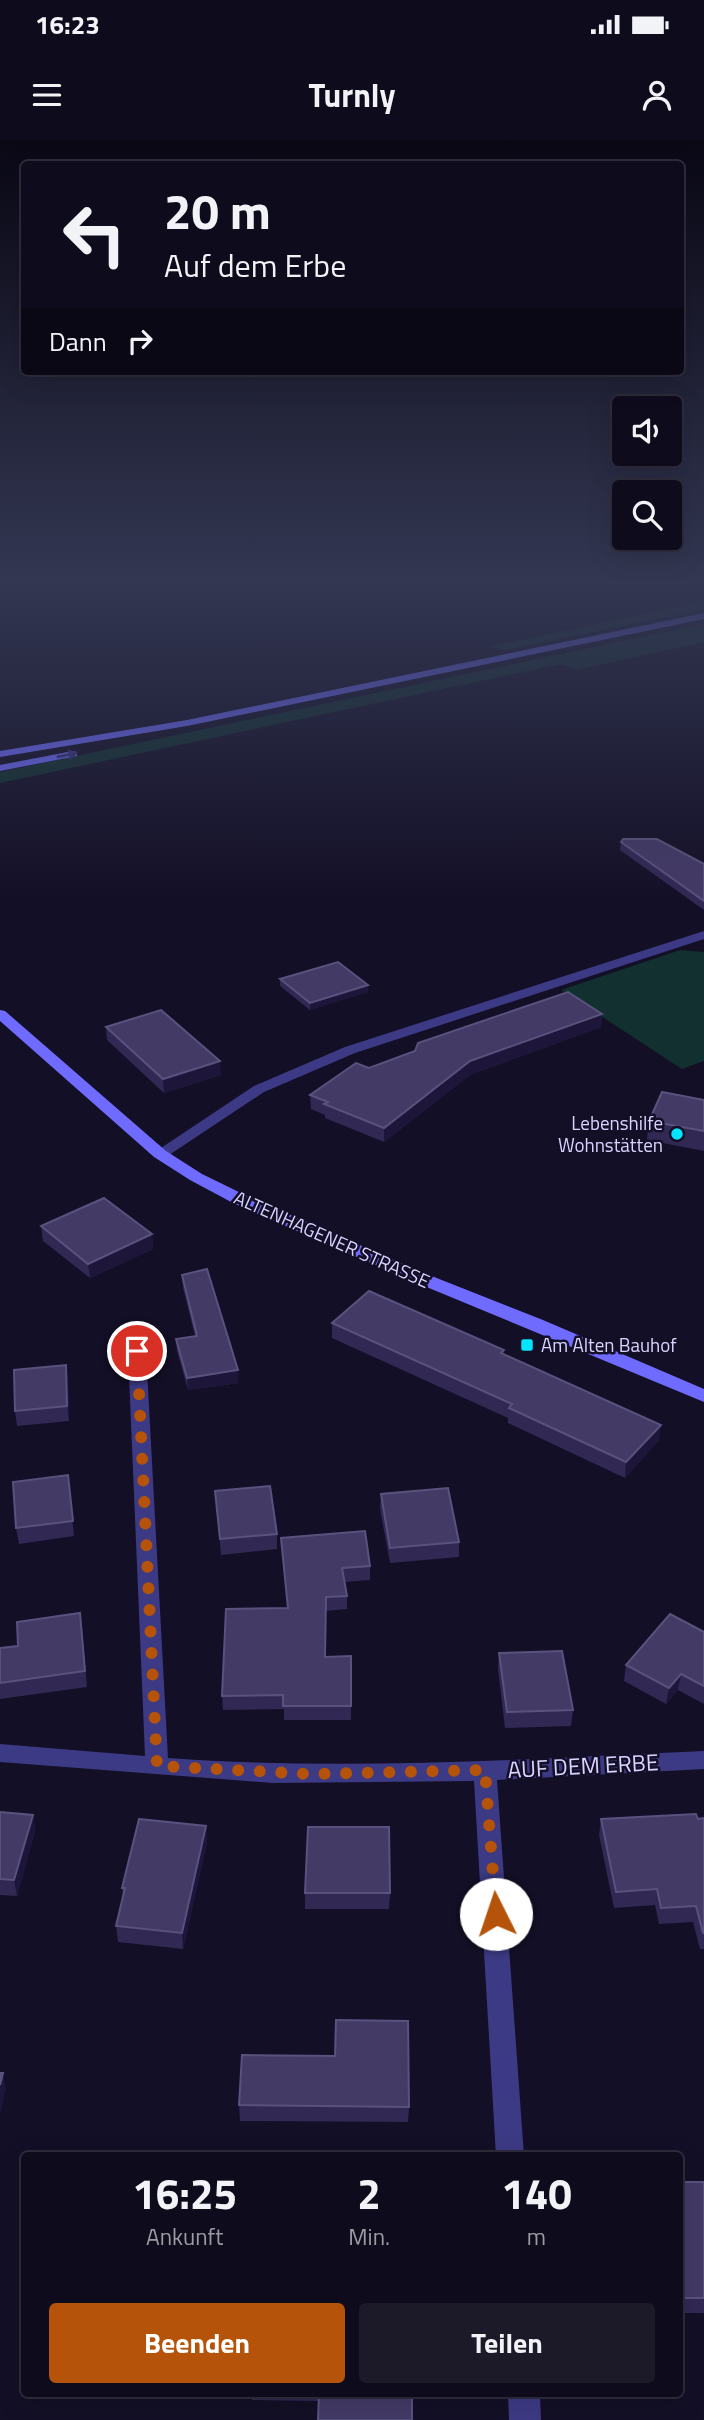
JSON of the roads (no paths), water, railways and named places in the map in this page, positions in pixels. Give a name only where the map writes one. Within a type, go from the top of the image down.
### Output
[{"type":"main road","points":[[0,754],[187,723],[355,688]]},
{"type":"main road","points":[[0,768],[386,688]]},
{"type":"main road","name":"ALTENHAGENER STRASSE","points":[[0,1014],[160,1154],[196,1177],[251,1205],[418,1277],[549,1328],[704,1396]]},
{"type":"street","points":[[160,1154],[259,1089],[310,1065],[703,936]]},
{"type":"street","points":[[137,1351],[157,1766]]},
{"type":"street","name":"AUF DEM ERBE","points":[[0,1753],[157,1766],[310,1774],[485,1770],[704,1760]]},
{"type":"street","points":[[485,1770],[510,2152]]},
{"type":"street","points":[[524,2397],[525,2420]]},
{"type":"place","name":"Lebenshilfe Wohnstätten","points":[[677,1134]]},
{"type":"place","name":"Am Alten Bauhof","points":[[527,1345]]}]
